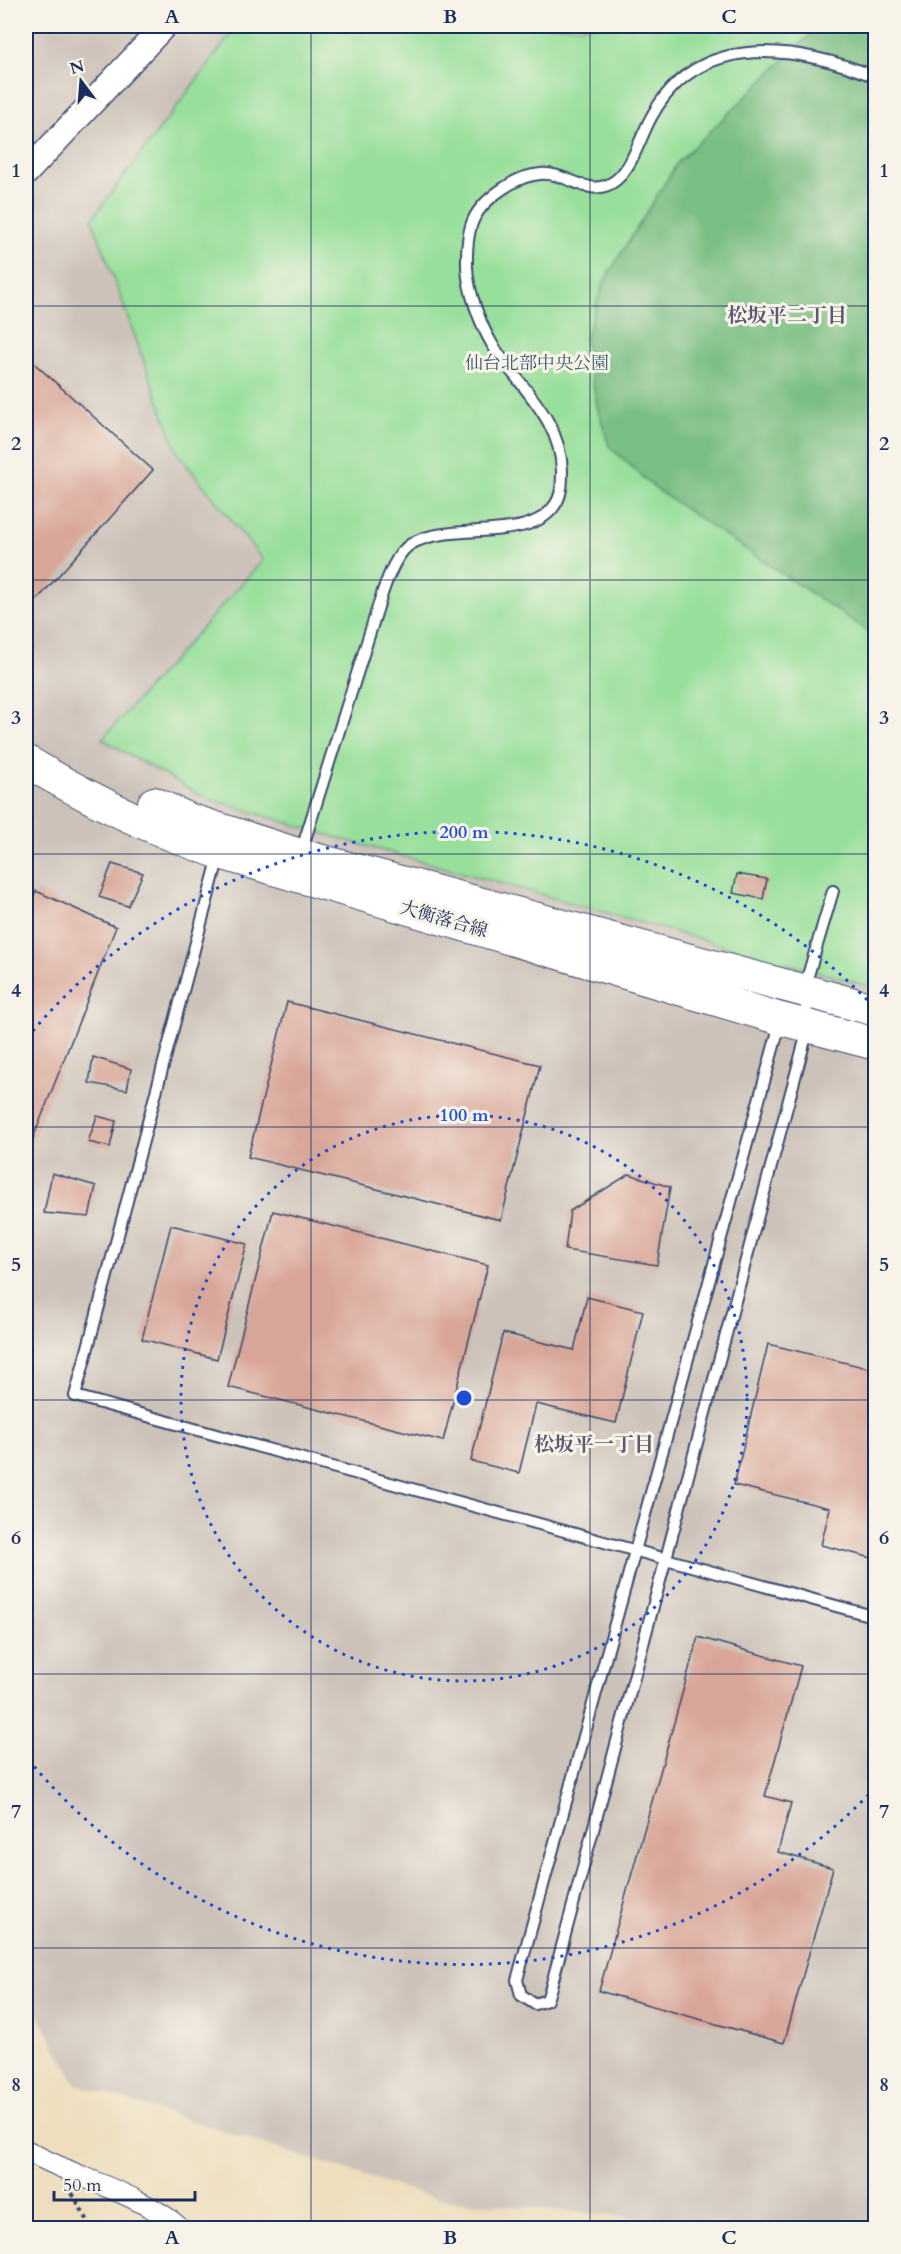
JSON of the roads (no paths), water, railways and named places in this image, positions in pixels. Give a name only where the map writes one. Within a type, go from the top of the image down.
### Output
[{"type":"main road","name":"大衡落合線","points":[[26,737],[78,769],[188,819],[795,1010],[876,1044]]},
{"type":"main road","name":"大衡落合線","points":[[26,761],[71,788],[184,841],[220,853],[795,1010],[876,1010]]},
{"type":"street","points":[[26,173],[164,26]]},
{"type":"street","points":[[26,2150],[56,2167],[126,2196],[180,2229]]},
{"type":"lane","points":[[300,855],[382,591],[392,569],[408,544],[446,533],[519,526],[537,520],[555,506],[562,487],[557,438],[548,420],[491,343],[474,297],[467,268],[469,228],[484,201],[516,180],[540,173],[562,176],[584,187],[600,189],[617,179],[635,151],[653,112],[672,89],[700,66],[738,51],[782,52],[820,58],[876,77]]},
{"type":"lane","points":[[220,853],[75,1396],[876,1617]]},
{"type":"lane","points":[[795,1010],[664,1558],[551,1987],[547,2000],[535,2004],[521,1995],[517,1980],[636,1551],[795,1010],[833,891]]},
{"type":"district","name":"松坂平二丁目","points":[[787,315]]},
{"type":"district","name":"松坂平一丁目","points":[[594,1444]]},
{"type":"park label","name":"仙台北部中央公園","points":[[537,363]]}]
